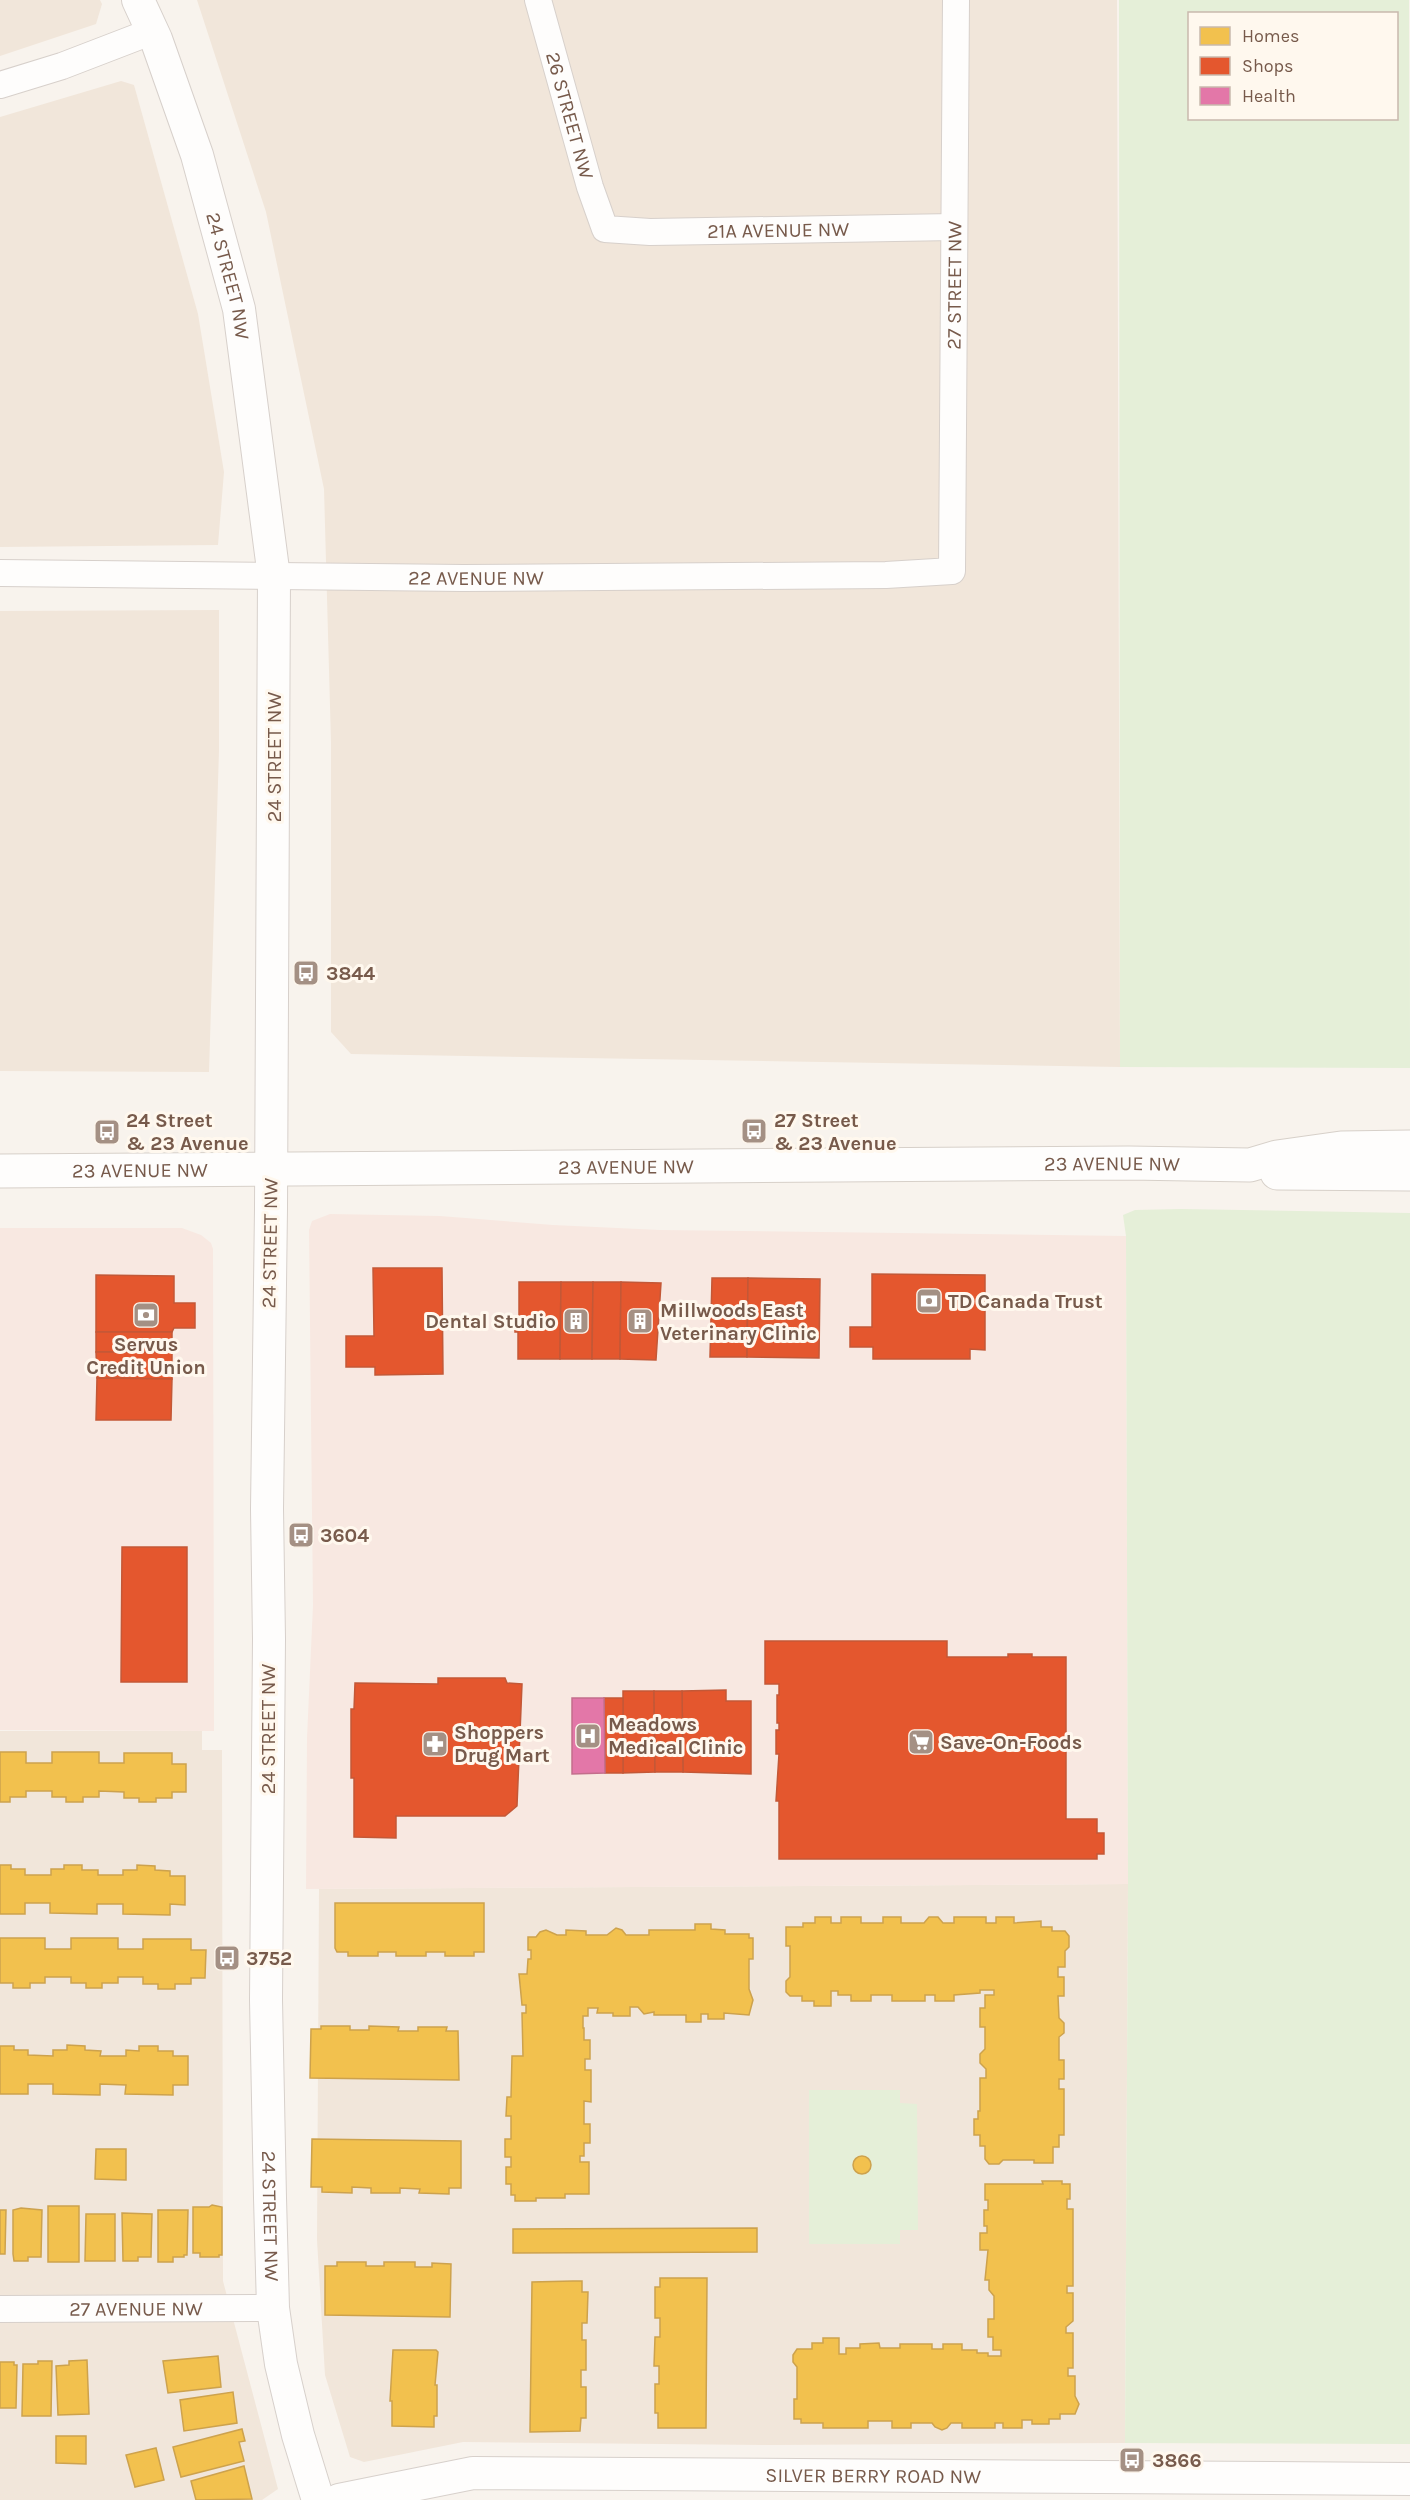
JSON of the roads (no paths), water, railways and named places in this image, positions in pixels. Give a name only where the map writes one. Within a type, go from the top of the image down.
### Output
[{"type":"main road","name":"23 AVENUE NW","points":[[0,1171],[1129,1163],[1250,1165],[1277,1157],[1341,1148],[1410,1147]]},
{"type":"main road","name":"23 AVENUE NW","points":[[1250,1165],[1268,1173],[1410,1174]]},
{"type":"street","name":"24 STREET NW","points":[[138,0],[153,31],[197,155],[239,309],[273,577],[266,2000],[273,2308],[280,2364],[297,2435],[318,2500]]},
{"type":"street","name":"26 STREET NW","points":[[538,0],[590,187],[605,229]]},
{"type":"street","name":"27 STREET NW","points":[[952,571],[956,0]]},
{"type":"street","points":[[0,85],[62,66],[153,31]]},
{"type":"street","name":"21A AVENUE NW","points":[[605,229],[650,232],[954,227]]},
{"type":"street","name":"22 AVENUE NW","points":[[0,573],[273,577],[851,575],[952,571]]},
{"type":"street","name":"27 AVENUE NW","points":[[0,2309],[273,2308]]},
{"type":"street","name":"SILVER BERRY ROAD NW","points":[[339,2500],[473,2473],[1410,2479]]},
{"type":"place","name":"3844","points":[[306,973]]},
{"type":"place","name":"27 Street & 23 Avenue","points":[[754,1131]]},
{"type":"place","name":"24 Street & 23 Avenue","points":[[107,1132]]},
{"type":"place","name":"TD Canada Trust","points":[[929,1301]]},
{"type":"place","name":"Servus Credit Union","points":[[146,1315]]},
{"type":"place","name":"Dental Studio","points":[[576,1321]]},
{"type":"place","name":"Millwoods East Veterinary Clinic","points":[[640,1321]]},
{"type":"place","name":"3604","points":[[301,1535]]},
{"type":"place","name":"Meadows Medical Clinic","points":[[588,1736]]},
{"type":"place","name":"Save-On-Foods","points":[[921,1742]]},
{"type":"place","name":"Shoppers Drug Mart","points":[[435,1744]]},
{"type":"place","name":"3752","points":[[227,1958]]},
{"type":"place","name":"3866","points":[[1132,2460]]}]
